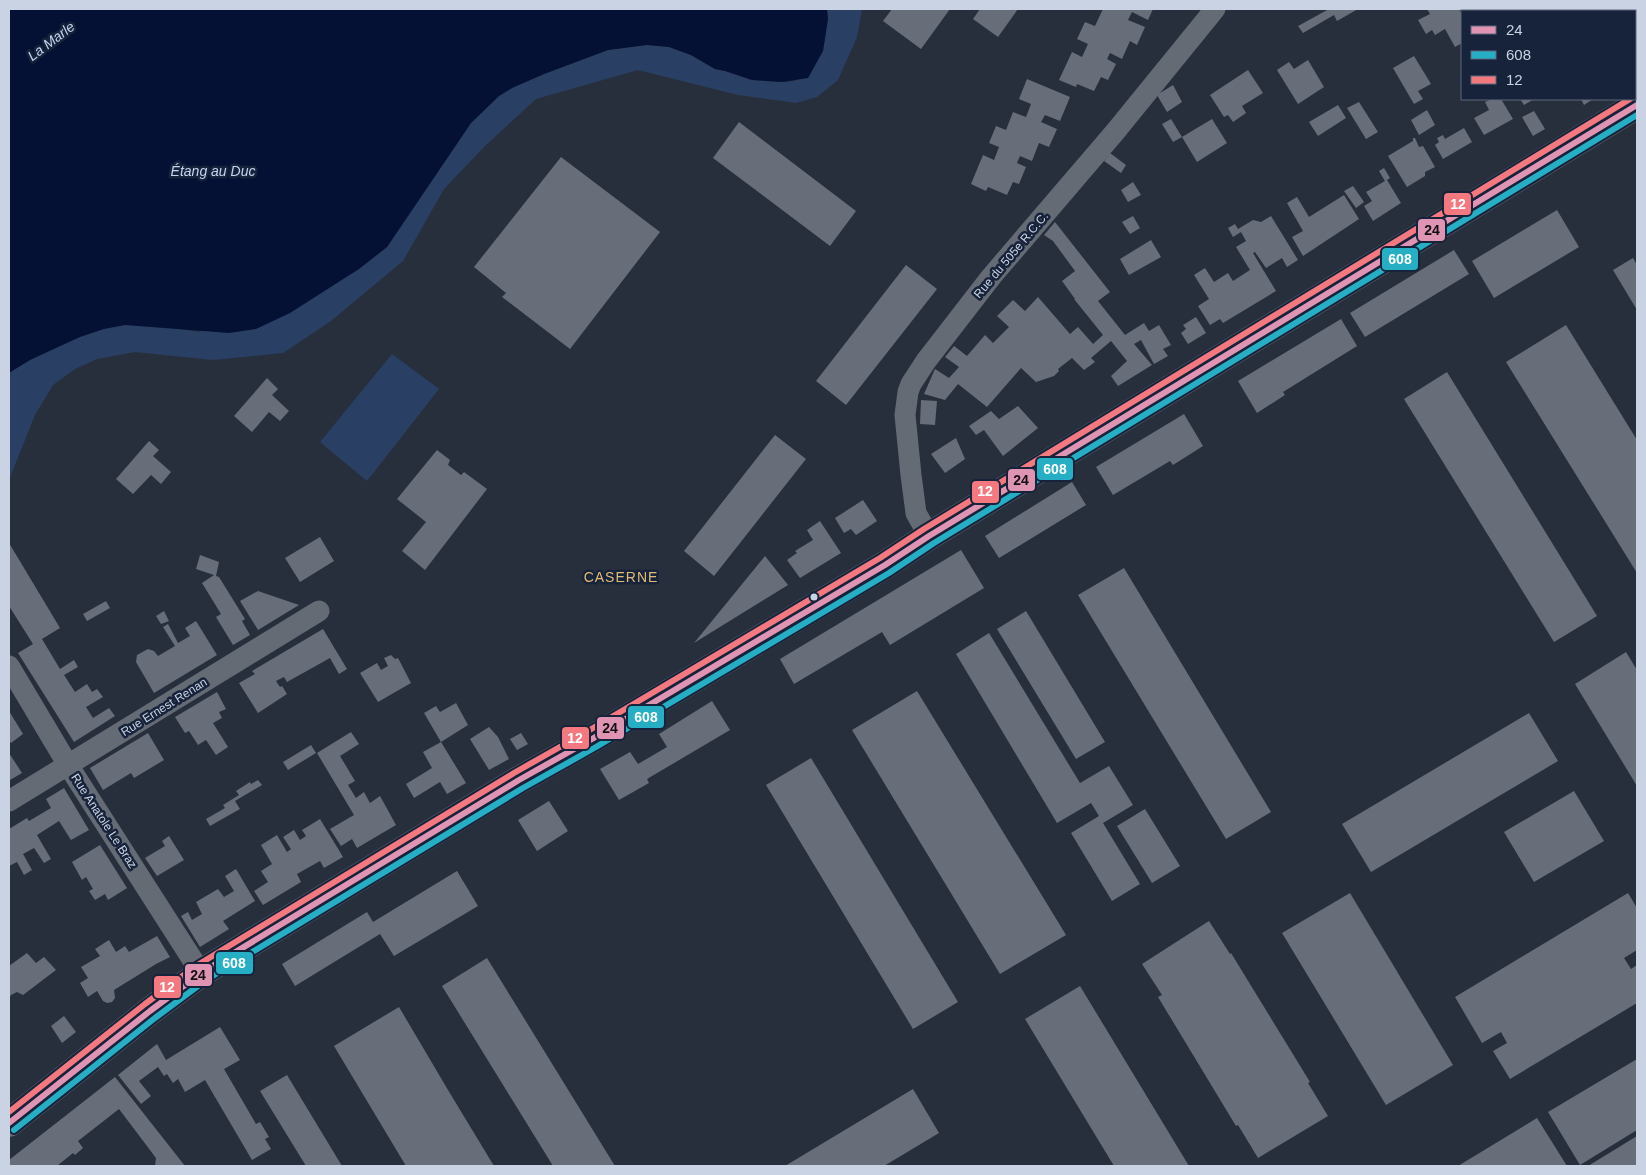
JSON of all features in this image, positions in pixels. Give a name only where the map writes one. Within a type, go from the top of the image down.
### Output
[{"type":"main road","points":[[9,1123],[150,1011],[200,974],[511,785],[599,735],[885,564],[1637,105]]},
{"type":"street","name":"Rue du 505e R.C.C.","points":[[929,536],[916,513],[910,475],[905,415],[911,384],[926,361],[991,277],[1115,132],[1215,9]]},
{"type":"street","name":"Rue Ernest Renan","points":[[9,801],[319,611]]},
{"type":"street","name":"Rue Anatole Le Braz","points":[[9,666],[68,765],[200,974]]},
{"type":"shaded area","points":[[827,9],[862,9],[857,37],[838,80],[817,97],[796,103],[738,95],[638,70],[536,99],[485,146],[444,189],[403,261],[331,321],[283,353],[213,360],[135,352],[97,359],[75,369],[53,385],[35,415],[9,480],[10,371],[65,342],[110,327],[125,325],[162,326],[198,332],[359,269],[387,247],[471,123],[499,96],[512,88],[608,50],[647,45],[669,47],[691,55],[715,69],[752,80],[795,81],[823,51],[828,19]]},
{"type":"shaded area","points":[[392,354],[439,389],[367,481],[320,442]]},
{"type":"water","name":"Étang au Duc","points":[[9,9],[827,9],[828,19],[823,51],[808,78],[782,82],[752,80],[715,69],[691,55],[669,47],[647,45],[608,50],[544,74],[499,96],[471,123],[387,247],[359,269],[290,313],[256,329],[229,333],[125,325],[104,329],[80,337],[30,360],[9,373]]},
{"type":"building","points":[[892,9],[950,9],[921,49],[883,21]]},
{"type":"building","points":[[980,9],[1018,9],[998,37],[973,19]]},
{"type":"building","points":[[1103,9],[1153,9],[1148,20],[1132,12],[1128,20],[1145,27],[1137,45],[1130,41],[1122,59],[1110,53],[1107,59],[1116,64],[1108,80],[1101,77],[1094,91],[1077,84],[1076,87],[1059,80],[1072,52],[1082,57],[1088,44],[1077,39],[1085,22],[1095,26]]},
{"type":"building","points":[[1329,9],[1358,9],[1337,21],[1334,15],[1303,33],[1298,26]]},
{"type":"building","points":[[1427,9],[1459,9],[1461,13],[1461,44],[1455,47],[1445,29],[1435,35],[1432,30],[1426,34],[1418,20],[1430,14]]},
{"type":"building","points":[[1414,56],[1431,84],[1418,91],[1423,99],[1414,104],[1393,68]]},
{"type":"building","points":[[1308,60],[1324,87],[1298,104],[1277,70],[1289,62],[1294,69]]},
{"type":"building","points":[[1248,70],[1263,93],[1242,106],[1246,113],[1233,122],[1228,115],[1224,117],[1210,95]]},
{"type":"building","points":[[1027,79],[1070,97],[1060,121],[1045,115],[1041,122],[1057,129],[1049,147],[1039,143],[1032,161],[1020,156],[1017,163],[1026,167],[1019,184],[1013,182],[1007,195],[988,187],[986,191],[971,184],[983,155],[994,160],[999,147],[989,143],[996,126],[1006,130],[1013,112],[1026,117],[1031,104],[1019,99]]},
{"type":"building","points":[[1173,85],[1182,102],[1167,112],[1157,95]]},
{"type":"building","points":[[1502,100],[1513,119],[1484,135],[1474,118],[1489,110],[1485,102]]},
{"type":"building","points":[[1521,100],[1532,100],[1524,105]]},
{"type":"building","points":[[1582,100],[1592,100],[1584,105]]},
{"type":"building","points":[[1359,102],[1378,132],[1366,139],[1347,108]]},
{"type":"building","points":[[1338,105],[1346,118],[1318,136],[1309,122]]},
{"type":"building","points":[[1427,110],[1435,125],[1419,135],[1411,120]]},
{"type":"building","points":[[1534,111],[1545,129],[1533,136],[1522,117]]},
{"type":"building","points":[[1171,119],[1182,137],[1173,142],[1162,124]]},
{"type":"building","points":[[1212,119],[1227,143],[1197,162],[1182,137]]},
{"type":"building","points":[[739,122],[856,211],[830,246],[713,158]]},
{"type":"building","points":[[1464,128],[1472,142],[1443,159],[1435,145],[1439,142],[1437,138],[1443,135],[1445,139]]},
{"type":"building","points":[[1413,138],[1415,138],[1419,147],[1423,146],[1435,167],[1425,172],[1425,176],[1407,187],[1388,156],[1413,141]]},
{"type":"building","points":[[1110,153],[1126,165],[1121,173],[1104,161]]},
{"type":"building","points":[[561,157],[660,232],[570,349],[502,297],[506,293],[474,267]]},
{"type":"building","points":[[1384,168],[1390,178],[1387,180],[1401,203],[1373,221],[1364,206],[1372,201],[1366,192],[1385,181],[1379,171]]},
{"type":"building","points":[[1133,182],[1141,195],[1128,202],[1121,190]]},
{"type":"building","points":[[1353,186],[1364,202],[1356,208],[1344,191]]},
{"type":"building","points":[[1344,195],[1359,219],[1303,256],[1292,237],[1303,231],[1287,203],[1297,197],[1309,217]]},
{"type":"building","points":[[1557,210],[1579,247],[1494,298],[1472,261]]},
{"type":"building","points":[[1133,216],[1140,228],[1130,234],[1122,222]]},
{"type":"building","points":[[1271,216],[1298,260],[1287,267],[1282,258],[1266,268],[1255,252],[1253,253],[1276,291],[1223,323],[1220,319],[1210,325],[1198,306],[1209,299],[1194,275],[1205,268],[1214,282],[1228,273],[1233,281],[1250,270],[1236,247],[1246,241],[1241,232],[1233,237],[1228,228],[1235,224],[1238,229],[1253,220],[1261,222]]},
{"type":"building","points":[[1055,222],[1110,292],[1098,301],[1125,335],[1144,323],[1149,331],[1159,325],[1171,345],[1163,349],[1168,356],[1154,364],[1141,340],[1134,344],[1152,365],[1118,386],[1111,376],[1127,361],[1111,341],[1091,358],[1095,362],[1084,370],[1072,358],[1058,369],[1059,371],[1054,376],[1036,382],[1021,368],[987,407],[958,384],[945,400],[924,394],[935,369],[949,378],[959,367],[945,357],[954,346],[967,356],[985,335],[993,343],[1009,327],[997,316],[1013,300],[1025,311],[1038,297],[1070,334],[1078,327],[1093,344],[1103,335],[1062,281],[1075,271],[1053,241],[1044,235]]},
{"type":"building","points":[[1151,240],[1161,257],[1129,275],[1120,259]]},
{"type":"building","points":[[1454,250],[1469,274],[1365,337],[1350,313]]},
{"type":"building","points":[[1633,258],[1637,265],[1637,310],[1613,270]]},
{"type":"building","points":[[906,265],[937,289],[846,405],[816,381]]},
{"type":"building","points":[[1196,317],[1206,333],[1188,344],[1181,333],[1186,329],[1183,325]]},
{"type":"building","points":[[1341,319],[1357,346],[1283,392],[1285,395],[1257,413],[1238,381]]},
{"type":"building","points":[[1566,325],[1637,440],[1637,573],[1506,362]]},
{"type":"building","points":[[1447,372],[1597,616],[1554,642],[1404,399]]},
{"type":"building","points":[[267,378],[278,389],[272,395],[289,411],[280,421],[269,412],[252,432],[234,416]]},
{"type":"building","points":[[921,400],[937,401],[935,425],[920,424]]},
{"type":"building","points":[[1018,406],[1038,428],[1003,456],[984,430],[976,435],[969,426],[991,411],[999,419]]},
{"type":"building","points":[[1184,414],[1203,446],[1173,465],[1170,461],[1113,495],[1096,467]]},
{"type":"building","points":[[775,435],[806,459],[714,576],[684,551]]},
{"type":"building","points":[[956,438],[965,459],[945,473],[931,454]]},
{"type":"building","points":[[149,441],[159,450],[153,456],[171,472],[161,484],[151,475],[133,494],[116,479]]},
{"type":"building","points":[[437,450],[450,460],[448,465],[461,475],[464,472],[487,489],[425,570],[402,551],[426,522],[397,499]]},
{"type":"building","points":[[1072,482],[1086,505],[999,558],[985,536]]},
{"type":"building","points":[[863,500],[877,521],[856,535],[851,529],[844,533],[835,518]]},
{"type":"building","points":[[820,521],[841,553],[800,578],[787,560],[797,553],[795,551],[813,540],[807,530]]},
{"type":"building","points":[[320,537],[334,561],[300,582],[285,558]]},
{"type":"building","points":[[9,543],[60,628],[42,639],[60,669],[74,660],[78,667],[64,675],[75,692],[87,684],[92,692],[97,689],[103,697],[86,707],[93,718],[109,708],[115,716],[74,742],[18,653],[33,644],[9,606]]},
{"type":"building","points":[[961,550],[984,588],[890,645],[882,632],[794,684],[780,659]]},
{"type":"building","points":[[200,555],[219,562],[216,576],[219,577],[245,619],[242,621],[250,635],[233,645],[216,617],[221,614],[202,583],[214,575],[196,569]]},
{"type":"building","points":[[765,556],[788,585],[694,643]]},
{"type":"building","points":[[1124,568],[1271,812],[1226,839],[1078,595]]},
{"type":"building","points":[[258,591],[299,605],[258,630],[240,601]]},
{"type":"building","points":[[106,601],[110,608],[87,621],[83,614]]},
{"type":"building","points":[[164,611],[169,621],[161,624],[156,616]]},
{"type":"building","points":[[1026,611],[1105,742],[1076,759],[997,629]]},
{"type":"building","points":[[196,621],[217,655],[154,693],[136,662],[137,655],[148,649],[154,651],[158,656],[175,646],[163,627],[168,624],[178,643],[190,636],[185,628]]},
{"type":"building","points":[[323,629],[347,669],[339,674],[330,658],[287,682],[284,677],[276,681],[287,694],[258,713],[239,683],[255,674],[252,671]]},
{"type":"building","points":[[989,633],[1080,783],[1109,766],[1133,805],[1103,823],[1140,884],[1112,901],[1071,833],[1099,816],[1091,803],[1057,823],[956,654]]},
{"type":"building","points":[[1626,652],[1637,670],[1637,786],[1575,684]]},
{"type":"building","points":[[391,655],[395,659],[398,658],[411,683],[378,702],[360,673],[377,663],[381,670],[388,666],[384,658]]},
{"type":"building","points":[[917,691],[1066,935],[1000,974],[852,730]]},
{"type":"building","points":[[217,692],[226,709],[219,712],[222,718],[213,723],[228,747],[216,755],[206,740],[198,745],[189,731],[185,733],[175,717]]},
{"type":"building","points":[[712,701],[730,730],[647,779],[649,783],[619,800],[600,769],[630,752],[638,764],[667,747],[659,734]]},
{"type":"building","points":[[456,703],[468,725],[441,742],[424,713],[436,706],[440,712]]},
{"type":"building","points":[[9,711],[23,734],[11,743],[9,740]]},
{"type":"building","points":[[1529,713],[1558,761],[1371,872],[1342,824]]},
{"type":"building","points":[[489,727],[498,737],[509,759],[489,770],[470,739]]},
{"type":"building","points":[[351,732],[359,744],[340,756],[355,781],[348,785],[356,798],[364,792],[370,803],[380,796],[396,825],[357,848],[352,839],[341,846],[330,829],[354,815],[317,753]]},
{"type":"building","points":[[148,733],[164,760],[134,778],[131,773],[103,790],[90,768]]},
{"type":"building","points":[[521,733],[528,744],[517,750],[510,739]]},
{"type":"building","points":[[441,742],[466,783],[447,794],[440,782],[414,798],[406,784],[432,768],[423,752]]},
{"type":"building","points":[[311,745],[316,753],[288,770],[283,762]]},
{"type":"building","points":[[9,753],[22,773],[10,780],[9,779]]},
{"type":"building","points":[[811,758],[958,1002],[913,1029],[766,785]]},
{"type":"building","points":[[258,780],[262,785],[235,801],[240,809],[210,826],[206,819],[225,808],[223,805],[239,795],[236,791],[250,782],[251,784]]},
{"type":"building","points":[[64,788],[89,830],[71,840],[59,821],[37,835],[51,859],[44,863],[34,848],[23,854],[32,870],[24,875],[17,862],[9,866],[9,829],[27,818],[29,821],[51,808],[46,799]]},
{"type":"building","points":[[1574,791],[1604,841],[1534,882],[1504,832]]},
{"type":"building","points":[[549,801],[568,831],[537,851],[518,820]]},
{"type":"building","points":[[1145,809],[1180,866],[1152,883],[1117,826]]},
{"type":"building","points":[[320,819],[343,857],[324,868],[320,861],[297,874],[301,882],[263,905],[254,891],[268,882],[261,871],[272,864],[261,845],[277,835],[287,852],[291,849],[283,837],[294,830],[300,840],[306,836],[302,830]]},
{"type":"building","points":[[169,836],[184,860],[157,876],[145,858],[165,846],[162,841]]},
{"type":"building","points":[[100,845],[127,888],[108,900],[105,894],[95,900],[89,891],[93,889],[86,877],[82,880],[72,862]]},
{"type":"building","points":[[236,869],[255,901],[223,921],[229,929],[200,947],[181,916],[188,912],[192,920],[202,914],[196,902],[218,889],[224,897],[234,891],[225,876]]},
{"type":"building","points":[[457,871],[478,906],[394,956],[380,934],[295,986],[282,964],[367,912],[373,922]]},
{"type":"building","points":[[1350,893],[1453,1065],[1386,1105],[1282,933]]},
{"type":"building","points":[[1628,893],[1637,908],[1637,950],[1624,958],[1631,969],[1637,965],[1637,1003],[1510,1079],[1493,1051],[1507,1043],[1501,1032],[1482,1043],[1455,997]]},
{"type":"building","points":[[1209,921],[1231,953],[1310,1082],[1308,1083],[1328,1116],[1258,1158],[1238,1125],[1236,1126],[1158,997],[1162,995],[1142,964]]},
{"type":"building","points":[[157,936],[170,957],[114,990],[115,998],[112,1002],[107,1003],[103,1001],[97,991],[88,997],[80,983],[88,978],[81,967],[100,956],[95,949],[109,940],[116,952],[125,946],[129,952]]},
{"type":"building","points":[[27,953],[36,963],[44,957],[56,970],[23,995],[17,992],[9,998],[9,966]]},
{"type":"building","points":[[487,958],[615,1166],[553,1166],[442,986]]},
{"type":"building","points":[[1080,986],[1189,1166],[1114,1166],[1025,1019]]},
{"type":"building","points":[[399,1007],[494,1166],[406,1166],[334,1046]]},
{"type":"building","points":[[64,1016],[76,1032],[62,1043],[51,1026]]},
{"type":"building","points":[[220,1027],[240,1060],[224,1069],[256,1124],[260,1122],[269,1137],[265,1139],[271,1149],[252,1160],[205,1080],[185,1092],[178,1079],[173,1083],[167,1074],[164,1076],[158,1067],[139,1081],[151,1096],[141,1104],[118,1075],[157,1044],[166,1060]]},
{"type":"building","points":[[1637,1059],[1637,1130],[1580,1165],[1548,1112]]},
{"type":"building","points":[[287,1075],[342,1166],[306,1166],[260,1091]]},
{"type":"building","points":[[115,1077],[185,1166],[155,1166],[156,1158],[119,1109],[78,1141],[83,1148],[75,1155],[73,1153],[57,1166],[9,1166],[9,1160]]},
{"type":"building","points":[[913,1089],[939,1133],[884,1166],[785,1166]]},
{"type":"building","points":[[1537,1118],[1567,1166],[1458,1166]]},
{"type":"building","points":[[1637,1136],[1637,1166],[1588,1166]]},
{"type":"transit line","name":"12","points":[[9,1112],[196,966],[514,773],[880,558],[924,529],[1628,100]]},
{"type":"transit line","name":"24","points":[[9,1123],[201,973],[519,780],[592,739],[885,565],[929,536],[1637,105]]},
{"type":"transit line","name":"608","points":[[14,1130],[206,980],[523,788],[596,747],[889,573],[934,543],[1637,115]]},
{"type":"district","name":"CASERNE","points":[[621,577]]},
{"type":"water label","name":"La Marle","points":[[51,41]]}]
